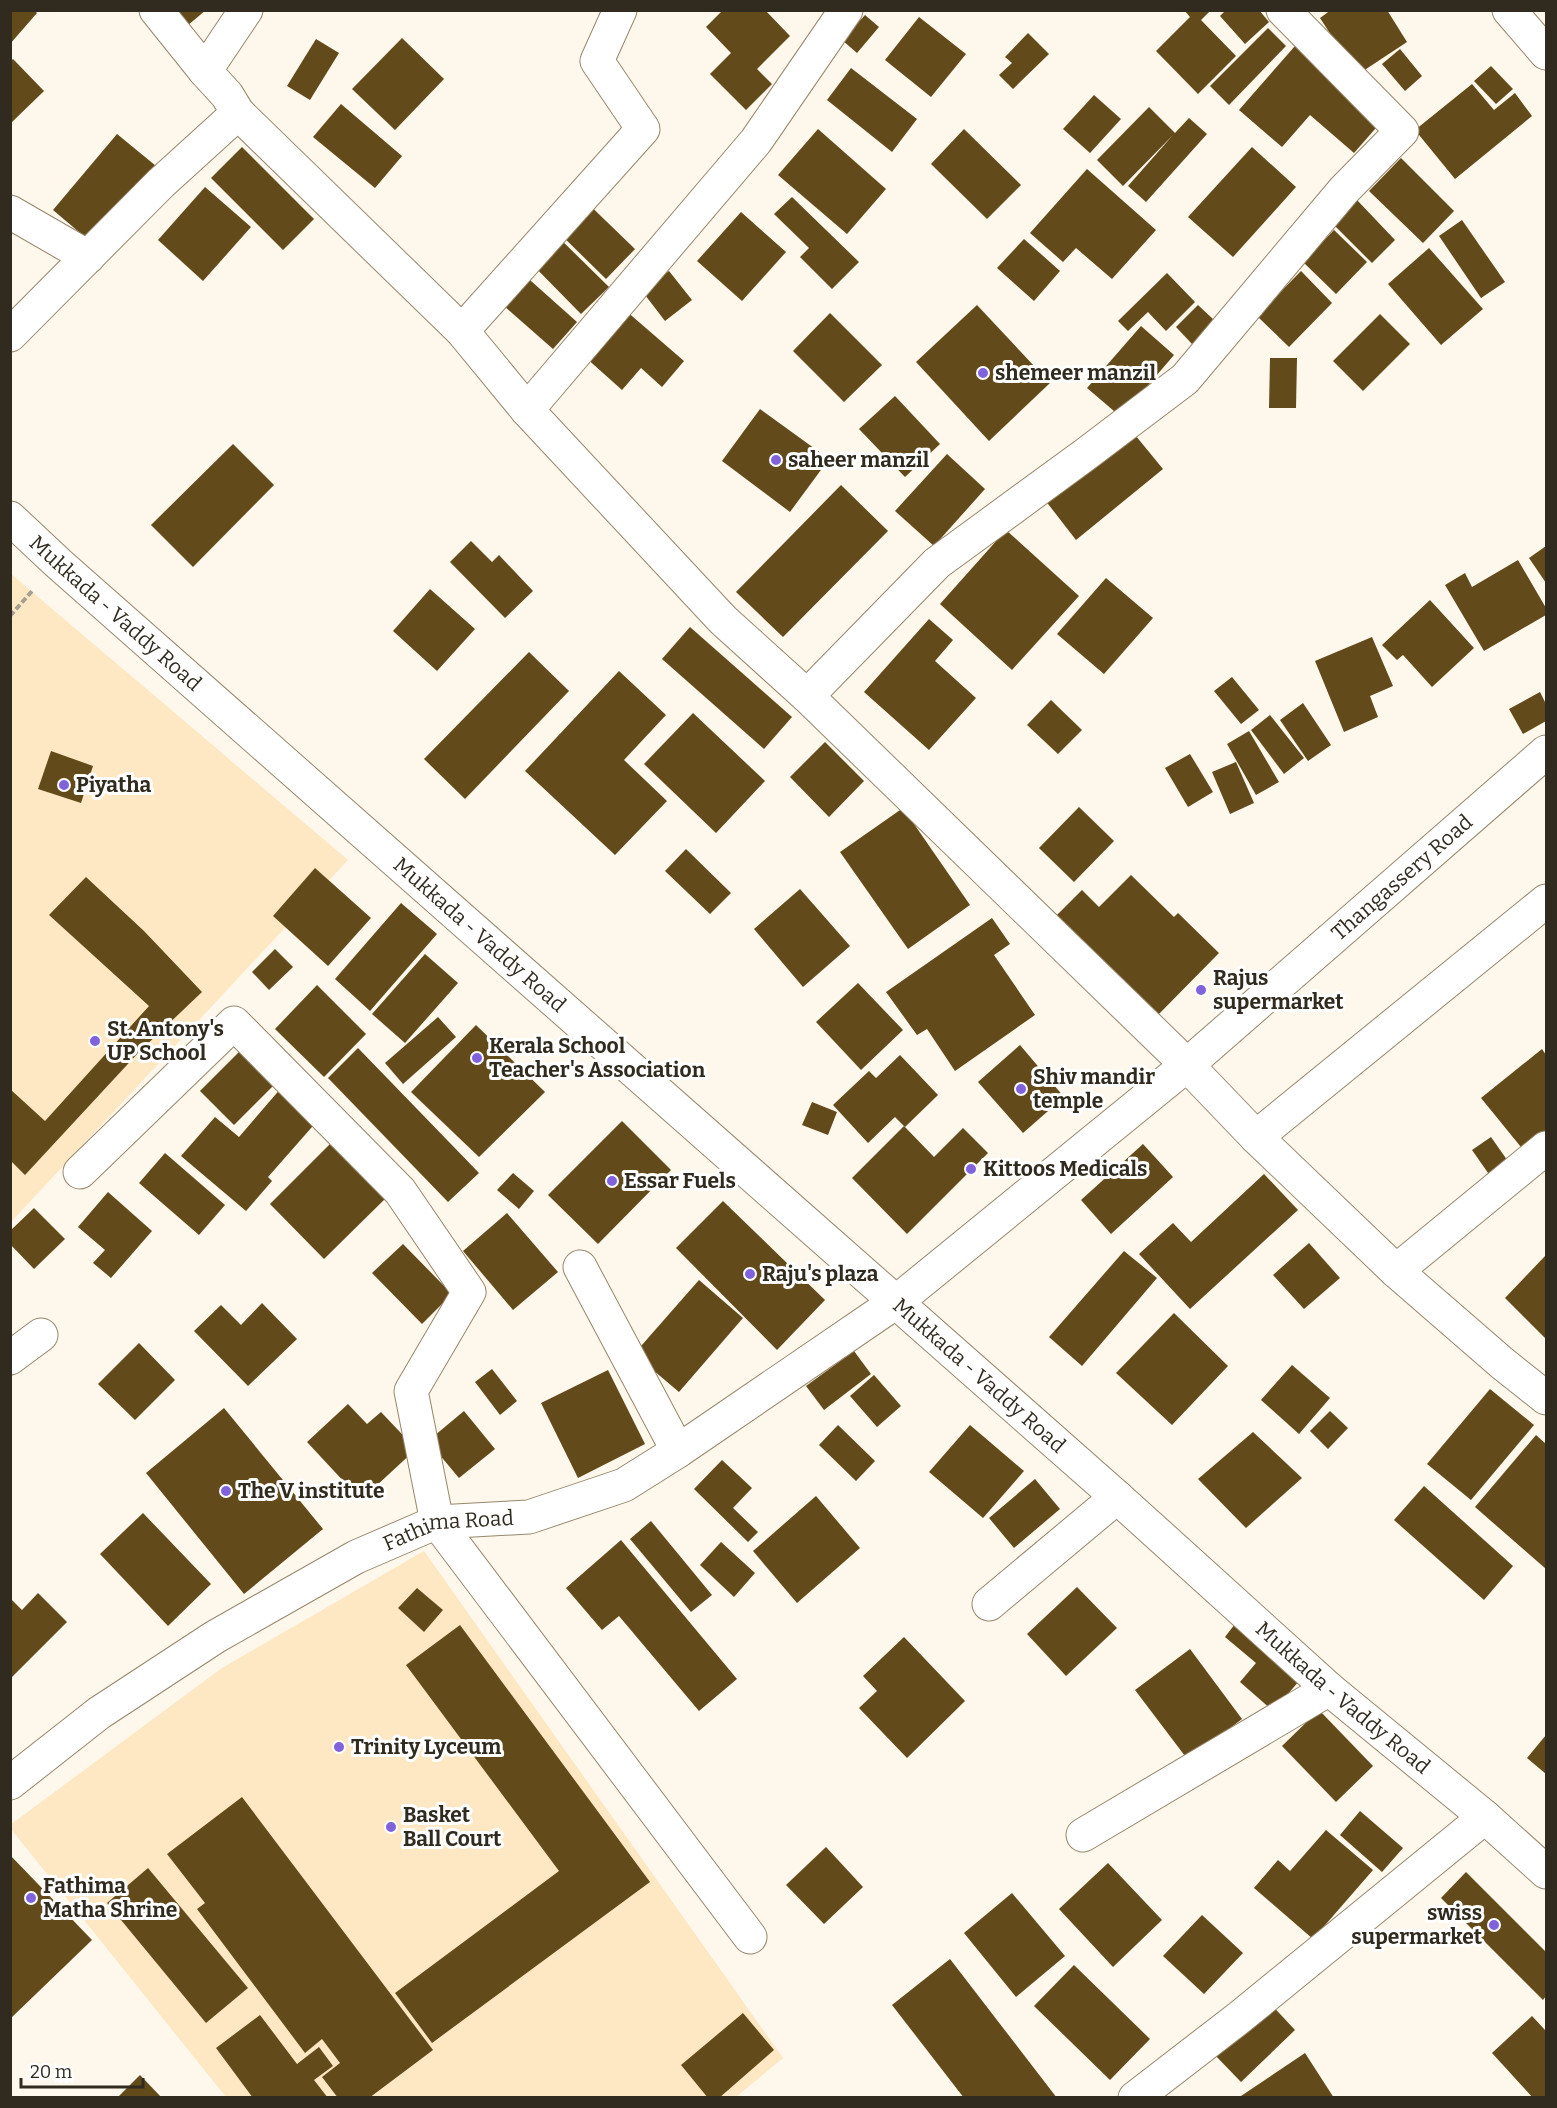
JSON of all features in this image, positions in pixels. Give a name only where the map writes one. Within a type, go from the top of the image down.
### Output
[{"type":"street","points":[[156,10],[227,95],[238,113],[462,331],[527,410],[723,620],[807,696],[1187,1065],[1256,1137],[1396,1271],[1546,1398]]},
{"type":"street","points":[[205,71],[246,10]]},
{"type":"street","points":[[462,331],[643,129],[597,61],[620,10]]},
{"type":"street","points":[[527,410],[756,141],[846,10]]},
{"type":"street","points":[[807,696],[937,563],[1185,379],[1344,190],[1402,131],[1283,10]]},
{"type":"street","points":[[1509,10],[1546,53]]},
{"type":"street","points":[[10,336],[161,183],[238,113]]},
{"type":"street","points":[[10,212],[88,257]]},
{"type":"street","name":"Mukkada - Vaddy Road","points":[[10,518],[58,563],[1117,1497],[1329,1689],[1485,1817],[1546,1872]]},
{"type":"street","name":"Thangassery Road","points":[[896,1302],[1187,1065],[1546,752]]},
{"type":"street","points":[[1256,1137],[1546,901]]},
{"type":"street","points":[[80,1172],[234,1023],[400,1191],[469,1292],[411,1390],[437,1522],[750,1937]]},
{"type":"street","points":[[1396,1271],[1546,1148]]},
{"type":"street","points":[[580,1267],[678,1451]]},
{"type":"street","name":"Fathima Road","points":[[14,1773],[99,1713],[214,1638],[356,1557],[437,1522],[530,1517],[624,1485],[678,1451],[896,1302]]},
{"type":"street","points":[[10,1358],[41,1335]]},
{"type":"street","points":[[989,1604],[1117,1497]]},
{"type":"street","points":[[1083,1835],[1329,1689]]},
{"type":"street","points":[[1135,2097],[1240,2017],[1485,1817]]},
{"type":"shaded area","name":"St. Antony's UP School","points":[[11,574],[348,860],[11,1222]]},
{"type":"shaded area","name":"Trinity Lyceum","points":[[424,1551],[783,2058],[736,2097],[226,2097],[11,1829],[10,1825],[222,1668]]},
{"type":"building","points":[[10,10],[34,10],[37,13],[10,44]]},
{"type":"building","points":[[164,10],[206,10],[181,31]]},
{"type":"building","points":[[723,10],[765,10],[790,36],[757,69],[772,84],[746,110],[710,74],[731,53],[706,27]]},
{"type":"building","points":[[1184,10],[1211,10],[1201,20],[1236,56],[1198,94],[1156,51],[1190,17]]},
{"type":"building","points":[[1226,10],[1259,10],[1269,22],[1245,44],[1220,16]]},
{"type":"building","points":[[1331,10],[1387,10],[1407,42],[1357,75],[1320,18]]},
{"type":"building","points":[[865,15],[879,27],[857,53],[842,40]]},
{"type":"building","points":[[919,17],[966,54],[931,97],[885,60]]},
{"type":"building","points":[[1268,28],[1286,46],[1229,105],[1210,86]]},
{"type":"building","points":[[1028,33],[1049,54],[1013,89],[999,75],[1012,63],[1005,57]]},
{"type":"building","points":[[402,38],[444,79],[395,130],[352,89]]},
{"type":"building","points":[[316,39],[339,53],[310,100],[287,86]]},
{"type":"building","points":[[1295,46],[1382,121],[1354,153],[1310,115],[1282,147],[1239,110]]},
{"type":"building","points":[[1400,49],[1422,76],[1405,91],[1382,64]]},
{"type":"building","points":[[13,59],[44,91],[10,124],[10,62]]},
{"type":"building","points":[[1491,66],[1513,89],[1496,104],[1474,81]]},
{"type":"building","points":[[851,68],[917,119],[892,152],[827,100]]},
{"type":"building","points":[[1472,84],[1494,110],[1515,93],[1532,116],[1455,179],[1415,130]]},
{"type":"building","points":[[1094,95],[1121,119],[1090,153],[1063,129]]},
{"type":"building","points":[[341,104],[402,156],[375,188],[313,137]]},
{"type":"building","points":[[1149,107],[1175,133],[1189,118],[1207,134],[1146,202],[1128,186],[1173,135],[1123,186],[1097,160]]},
{"type":"building","points":[[818,129],[886,189],[847,234],[778,175]]},
{"type":"building","points":[[964,129],[1021,185],[987,219],[931,164]]},
{"type":"building","points":[[117,134],[156,166],[92,243],[53,210]]},
{"type":"building","points":[[242,147],[314,219],[283,250],[211,178]]},
{"type":"building","points":[[1252,147],[1296,187],[1233,257],[1188,217]]},
{"type":"building","points":[[1401,158],[1454,211],[1423,243],[1369,191]]},
{"type":"building","points":[[1087,169],[1156,230],[1112,279],[1076,248],[1063,262],[1030,233]]},
{"type":"building","points":[[205,187],[251,227],[203,281],[158,240]]},
{"type":"building","points":[[577,193],[635,249],[606,279],[549,223]]},
{"type":"building","points":[[792,197],[859,262],[832,289],[800,257],[809,248],[774,214]]},
{"type":"building","points":[[1356,199],[1395,240],[1372,263],[1333,224]]},
{"type":"building","points":[[741,212],[786,252],[742,301],[697,261]]},
{"type":"building","points":[[1462,220],[1505,282],[1481,298],[1439,236]]},
{"type":"building","points":[[551,230],[609,287],[581,314],[524,256]]},
{"type":"building","points":[[1334,230],[1367,262],[1336,294],[1303,262]]},
{"type":"building","points":[[1024,239],[1060,271],[1034,301],[997,268]]},
{"type":"building","points":[[1429,248],[1483,309],[1441,345],[1388,284]]},
{"type":"building","points":[[512,264],[577,322],[553,349],[487,291]]},
{"type":"building","points":[[669,271],[692,300],[665,321],[642,291]]},
{"type":"building","points":[[1301,271],[1332,303],[1289,347],[1257,316]]},
{"type":"building","points":[[1167,273],[1195,302],[1166,331],[1148,312],[1128,331],[1118,321]]},
{"type":"building","name":"shemeer manzil","points":[[977,305],[1050,383],[989,441],[916,362]]},
{"type":"building","points":[[1198,305],[1215,321],[1192,344],[1176,327]]},
{"type":"building","points":[[625,310],[684,361],[662,387],[641,368],[622,390],[584,356]]},
{"type":"building","points":[[830,313],[882,365],[844,402],[793,351]]},
{"type":"building","points":[[1380,314],[1410,344],[1363,391],[1333,361]]},
{"type":"building","points":[[1141,326],[1174,355],[1121,417],[1087,388]]},
{"type":"building","points":[[1270,358],[1297,358],[1296,408],[1269,408]]},
{"type":"building","points":[[895,396],[940,444],[905,477],[859,429]]},
{"type":"building","name":"saheer manzil","points":[[760,409],[829,459],[790,512],[722,461]]},
{"type":"building","points":[[1131,430],[1163,469],[1076,540],[1045,500]]},
{"type":"building","points":[[233,444],[274,485],[193,567],[151,525]]},
{"type":"building","points":[[947,454],[985,489],[934,546],[895,511]]},
{"type":"building","points":[[841,485],[888,531],[783,637],[736,592]]},
{"type":"building","points":[[1006,530],[1079,596],[1012,670],[940,604]]},
{"type":"building","points":[[471,541],[492,562],[499,555],[533,591],[505,618],[450,562]]},
{"type":"building","points":[[1546,546],[1546,583],[1529,558]]},
{"type":"building","points":[[1518,560],[1546,608],[1546,615],[1484,651],[1445,585],[1465,573],[1472,587]]},
{"type":"building","points":[[1106,578],[1153,618],[1104,674],[1057,634]]},
{"type":"building","points":[[430,589],[475,629],[437,671],[393,631]]},
{"type":"building","points":[[1430,600],[1474,648],[1432,687],[1403,655],[1397,660],[1382,645]]},
{"type":"building","points":[[929,619],[953,640],[935,661],[976,698],[929,750],[864,692]]},
{"type":"building","points":[[690,627],[792,717],[764,749],[662,659]]},
{"type":"building","points":[[1372,637],[1393,686],[1370,696],[1378,717],[1344,732],[1315,661]]},
{"type":"building","points":[[529,652],[569,691],[465,799],[424,759]]},
{"type":"building","points":[[619,671],[666,715],[624,760],[667,801],[615,855],[525,771]]},
{"type":"building","points":[[1232,677],[1259,710],[1241,724],[1214,691]]},
{"type":"building","points":[[1540,692],[1546,704],[1546,721],[1523,734],[1509,709]]},
{"type":"building","points":[[1051,700],[1082,730],[1058,754],[1027,725]]},
{"type":"building","points":[[1303,703],[1331,745],[1308,761],[1280,720]]},
{"type":"building","points":[[693,713],[765,781],[716,833],[644,764]]},
{"type":"building","points":[[1270,715],[1304,758],[1284,774],[1251,730]]},
{"type":"building","points":[[1249,731],[1279,782],[1256,795],[1227,744]]},
{"type":"building","points":[[825,742],[864,781],[829,817],[790,777]]},
{"type":"building","points":[[51,751],[93,766],[81,803],[38,789]]},
{"type":"building","points":[[1190,754],[1213,792],[1188,807],[1165,768]]},
{"type":"building","points":[[1236,762],[1254,803],[1230,814],[1212,772]]},
{"type":"building","points":[[1079,807],[1114,841],[1074,882],[1039,848]]},
{"type":"building","points":[[903,808],[970,905],[908,949],[840,852]]},
{"type":"building","points":[[686,849],[731,893],[710,914],[665,871]]},
{"type":"building","points":[[315,868],[371,918],[328,966],[273,916]]},
{"type":"building","points":[[1131,875],[1174,917],[1178,913],[1219,953],[1155,1018],[1054,918],[1082,890],[1099,907]]},
{"type":"building","points":[[86,877],[144,931],[202,992],[139,1052],[25,1175],[10,1160],[10,1089],[45,1121],[149,1006],[49,915]]},
{"type":"building","points":[[800,889],[850,946],[803,987],[754,929]]},
{"type":"building","points":[[401,903],[437,934],[370,1011],[335,979]]},
{"type":"building","points":[[992,918],[1010,944],[994,955],[1035,1015],[955,1071],[927,1029],[917,1035],[886,992]]},
{"type":"building","points":[[275,949],[293,967],[269,990],[252,972]]},
{"type":"building","points":[[425,954],[458,983],[405,1043],[372,1014]]},
{"type":"building","points":[[858,983],[903,1030],[861,1070],[816,1022]]},
{"type":"building","points":[[317,985],[366,1034],[324,1077],[275,1029]]},
{"type":"building","points":[[438,1017],[456,1037],[403,1084],[385,1063]]},
{"type":"building","name":"Kerala School Teacher's Association","points":[[476,1025],[545,1092],[479,1157],[411,1092]]},
{"type":"building","name":"Shiv mandir temple","points":[[1020,1045],[1064,1097],[1023,1133],[978,1082]]},
{"type":"building","points":[[244,1047],[278,1081],[234,1125],[200,1091]]},
{"type":"building","points":[[358,1048],[479,1173],[448,1202],[328,1078]]},
{"type":"building","points":[[1542,1049],[1546,1055],[1546,1134],[1525,1152],[1481,1098]]},
{"type":"building","points":[[900,1055],[938,1095],[905,1127],[895,1117],[868,1143],[833,1105],[869,1071],[876,1078]]},
{"type":"building","points":[[282,1087],[319,1119],[268,1177],[272,1181],[246,1211],[181,1156],[215,1117],[239,1137]]},
{"type":"building","points":[[812,1102],[837,1112],[828,1135],[802,1125]]},
{"type":"building","points":[[622,1121],[671,1170],[598,1244],[548,1195]]},
{"type":"building","points":[[904,1126],[934,1157],[963,1128],[988,1153],[907,1234],[852,1178]]},
{"type":"building","points":[[1491,1137],[1512,1167],[1493,1180],[1472,1150]]},
{"type":"building","points":[[336,1138],[391,1193],[324,1259],[270,1204]]},
{"type":"building","points":[[1143,1144],[1173,1177],[1111,1234],[1081,1200]]},
{"type":"building","points":[[165,1153],[225,1205],[199,1235],[139,1183]]},
{"type":"building","points":[[513,1173],[534,1191],[519,1209],[497,1190]]},
{"type":"building","points":[[1264,1174],[1298,1210],[1190,1309],[1139,1254],[1173,1223],[1191,1242]]},
{"type":"building","points":[[108,1192],[152,1231],[111,1278],[93,1263],[105,1250],[78,1227]]},
{"type":"building","name":"Raju's plaza","points":[[723,1201],[825,1300],[777,1350],[676,1248]]},
{"type":"building","points":[[34,1208],[65,1239],[34,1269],[10,1244],[10,1231]]},
{"type":"building","points":[[507,1213],[558,1272],[513,1310],[463,1251]]},
{"type":"building","points":[[1309,1243],[1340,1278],[1304,1309],[1273,1275]]},
{"type":"building","points":[[403,1244],[452,1294],[422,1324],[372,1273]]},
{"type":"building","points":[[1124,1251],[1157,1278],[1082,1366],[1049,1337]]},
{"type":"building","points":[[1546,1255],[1546,1339],[1505,1298]]},
{"type":"building","points":[[699,1280],[743,1318],[679,1392],[634,1354]]},
{"type":"building","points":[[262,1303],[297,1339],[248,1386],[194,1331],[221,1305],[241,1325]]},
{"type":"building","points":[[1174,1313],[1228,1366],[1172,1425],[1116,1373]]},
{"type":"building","points":[[139,1343],[175,1380],[135,1420],[98,1384]]},
{"type":"building","points":[[854,1351],[871,1374],[824,1410],[806,1386]]},
{"type":"building","points":[[1292,1365],[1330,1398],[1299,1434],[1261,1400]]},
{"type":"building","points":[[492,1369],[517,1401],[500,1415],[475,1382]]},
{"type":"building","points":[[608,1370],[645,1444],[578,1478],[541,1403]]},
{"type":"building","points":[[874,1375],[901,1406],[877,1427],[850,1396]]},
{"type":"building","points":[[1490,1389],[1534,1425],[1471,1500],[1427,1464]]},
{"type":"building","points":[[348,1404],[367,1424],[381,1412],[416,1449],[361,1500],[307,1442]]},
{"type":"building","name":"The V institute","points":[[224,1408],[323,1529],[244,1594],[146,1473]]},
{"type":"building","points":[[464,1411],[495,1449],[459,1478],[428,1441]]},
{"type":"building","points":[[1330,1411],[1348,1428],[1328,1449],[1310,1431]]},
{"type":"building","points":[[838,1425],[875,1461],[856,1481],[819,1445]]},
{"type":"building","points":[[970,1425],[1024,1471],[983,1518],[929,1472]]},
{"type":"building","points":[[1253,1432],[1302,1478],[1246,1528],[1198,1479]]},
{"type":"building","points":[[1536,1435],[1546,1444],[1546,1569],[1475,1507]]},
{"type":"building","points":[[722,1460],[752,1488],[733,1508],[758,1532],[748,1542],[694,1489]]},
{"type":"building","points":[[1035,1479],[1060,1509],[1014,1548],[989,1518]]},
{"type":"building","points":[[1424,1486],[1513,1566],[1484,1600],[1394,1520]]},
{"type":"building","points":[[816,1496],[860,1548],[797,1603],[753,1551]]},
{"type":"building","points":[[143,1513],[211,1584],[168,1626],[100,1554]]},
{"type":"building","points":[[651,1521],[712,1595],[691,1612],[630,1539]]},
{"type":"building","points":[[621,1540],[737,1679],[699,1711],[619,1616],[602,1630],[566,1588]]},
{"type":"building","points":[[721,1542],[755,1573],[734,1597],[700,1565]]},
{"type":"building","points":[[1077,1587],[1117,1628],[1066,1676],[1027,1634]]},
{"type":"building","points":[[417,1588],[443,1610],[424,1632],[398,1608]]},
{"type":"building","points":[[38,1593],[67,1622],[10,1679],[10,1598],[22,1610]]},
{"type":"building","points":[[1235,1624],[1300,1680],[1273,1711],[1240,1682],[1256,1663],[1225,1637]]},
{"type":"building","points":[[460,1625],[650,1882],[432,2043],[395,1993],[559,1871],[406,1665]]},
{"type":"building","points":[[904,1637],[965,1701],[907,1758],[859,1708],[877,1691],[863,1676]]},
{"type":"building","points":[[1190,1649],[1242,1719],[1188,1760],[1135,1690]]},
{"type":"building","points":[[1319,1710],[1373,1766],[1336,1802],[1282,1746]]},
{"type":"building","points":[[1546,1735],[1546,1774],[1527,1758]]},
{"type":"building","points":[[242,1797],[433,2050],[369,2098],[338,2098],[322,2077],[340,2063],[322,2039],[305,2053],[197,1909],[205,1903],[167,1854]]},
{"type":"building","points":[[1360,1811],[1403,1848],[1382,1872],[1340,1835]]},
{"type":"building","points":[[1326,1830],[1373,1870],[1313,1939],[1254,1888],[1278,1860],[1290,1871]]},
{"type":"building","points":[[826,1847],[863,1887],[824,1924],[786,1885]]},
{"type":"building","name":"Fathima Matha Shrine","points":[[10,1855],[92,1940],[10,2019]]},
{"type":"building","points":[[1108,1863],[1162,1920],[1113,1967],[1059,1909]]},
{"type":"building","points":[[148,1868],[248,1988],[206,2023],[107,1903]]},
{"type":"building","name":"swiss supermarket","points":[[1466,1872],[1546,1952],[1546,1996],[1543,2000],[1441,1898]]},
{"type":"building","points":[[1012,1893],[1065,1956],[1016,1997],[964,1933]]},
{"type":"building","points":[[1202,1915],[1243,1953],[1204,1994],[1163,1956]]},
{"type":"building","points":[[950,1959],[1057,2098],[964,2098],[892,2005]]},
{"type":"building","points":[[1074,1965],[1150,2039],[1110,2080],[1034,2006]]},
{"type":"building","points":[[1267,2000],[1295,2030],[1241,2082],[1213,2053]]},
{"type":"building","points":[[743,2013],[774,2050],[719,2098],[708,2098],[681,2065]]},
{"type":"building","points":[[260,2015],[297,2064],[319,2047],[333,2066],[314,2080],[328,2098],[253,2098],[216,2048]]},
{"type":"building","points":[[1532,2016],[1546,2031],[1546,2098],[1533,2098],[1492,2053]]},
{"type":"building","points":[[1305,2053],[1334,2098],[1238,2098]]},
{"type":"building","points":[[140,2075],[162,2098],[117,2098]]},
{"type":"place","name":"shemeer manzil","points":[[983,373]]},
{"type":"place","name":"saheer manzil","points":[[776,460]]},
{"type":"place","name":"Piyatha","points":[[64,785]]},
{"type":"place","name":"Rajus supermarket","points":[[1201,990]]},
{"type":"place","name":"St. Antony's UP School","points":[[95,1041]]},
{"type":"place","name":"Kerala School Teacher's Association","points":[[477,1058]]},
{"type":"place","name":"Shiv mandir temple","points":[[1021,1089]]},
{"type":"place","name":"Kittoos Medicals","points":[[971,1169]]},
{"type":"place","name":"Essar Fuels","points":[[612,1181]]},
{"type":"place","name":"Raju's plaza","points":[[750,1274]]},
{"type":"place","name":"The V institute","points":[[226,1491]]},
{"type":"place","name":"Trinity Lyceum","points":[[339,1747]]},
{"type":"place","name":"Basket Ball Court","points":[[391,1827]]},
{"type":"place","name":"Fathima Matha Shrine","points":[[31,1898]]},
{"type":"place","name":"swiss supermarket","points":[[1494,1925]]}]
